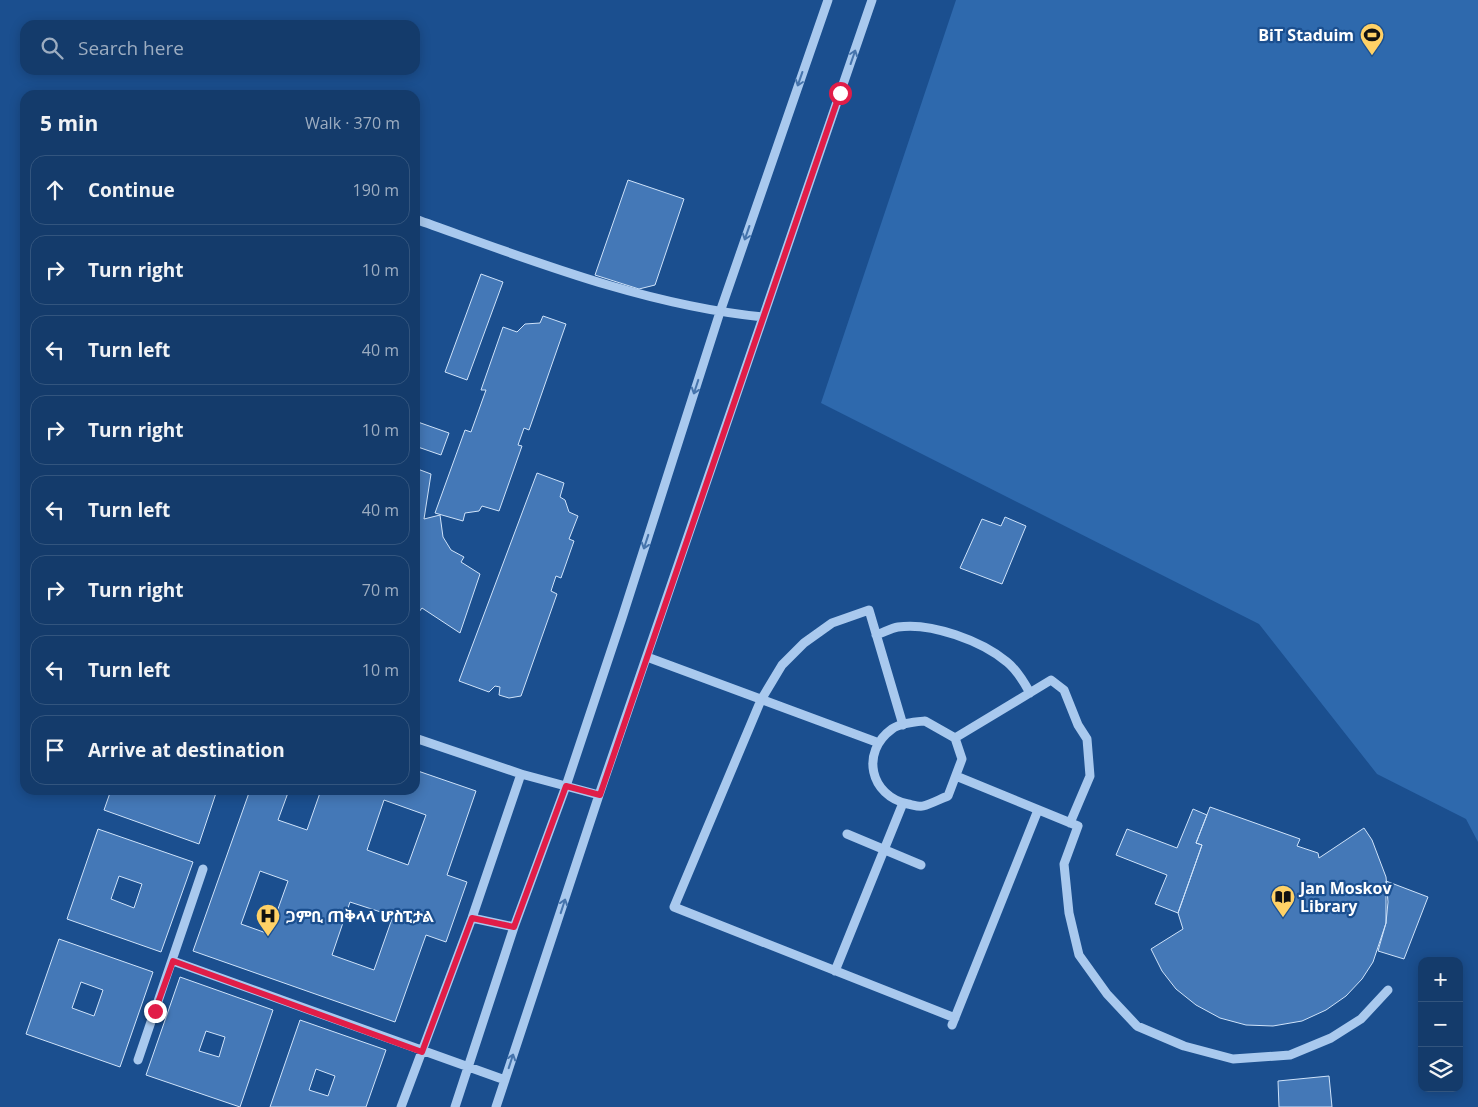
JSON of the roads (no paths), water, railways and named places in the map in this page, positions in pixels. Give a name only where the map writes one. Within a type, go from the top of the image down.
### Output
[{"type":"street","points":[[455,1107],[514,927],[566,786],[720,312],[828,0]]},
{"type":"street","points":[[496,1107],[600,795],[872,0]]},
{"type":"street","points":[[420,221],[579,278],[720,312],[763,317]]},
{"type":"street","points":[[903,725],[869,610],[832,623],[804,643],[782,665],[761,700],[674,906],[954,1022],[1038,810]]},
{"type":"street","points":[[876,635],[899,627],[936,629],[965,637],[1008,662],[1023,680],[1030,693]]},
{"type":"street","points":[[647,658],[879,743]]},
{"type":"street","points":[[955,738],[1051,680],[1064,690],[1078,725],[1087,739],[1090,776],[1070,823]]},
{"type":"street","points":[[925,721],[955,738],[962,759],[948,796],[922,807],[903,803],[887,794],[875,780],[871,762],[879,743],[892,728],[903,725],[925,721]]},
{"type":"street","points":[[420,740],[521,774],[600,795]]},
{"type":"street","points":[[401,1107],[472,918],[521,774]]},
{"type":"street","points":[[956,776],[1078,826],[1064,864],[1069,913],[1079,955],[1107,994],[1137,1026],[1184,1046],[1232,1059],[1290,1055],[1331,1038],[1361,1019],[1388,990]]},
{"type":"street","points":[[835,972],[903,803]]},
{"type":"street","points":[[847,834],[921,865]]},
{"type":"street","points":[[138,1060],[203,869]]},
{"type":"street","points":[[472,918],[514,927]]},
{"type":"street","points":[[173,961],[422,1052],[505,1080]]},
{"type":"place","name":"BiT Staduim","points":[[1372,56]]},
{"type":"place","name":"Jan Moskov Library","points":[[1283,918]]},
{"type":"place","name":"ጋምቢ ጠቅላላ ሆስፒታል","points":[[268,937]]}]
